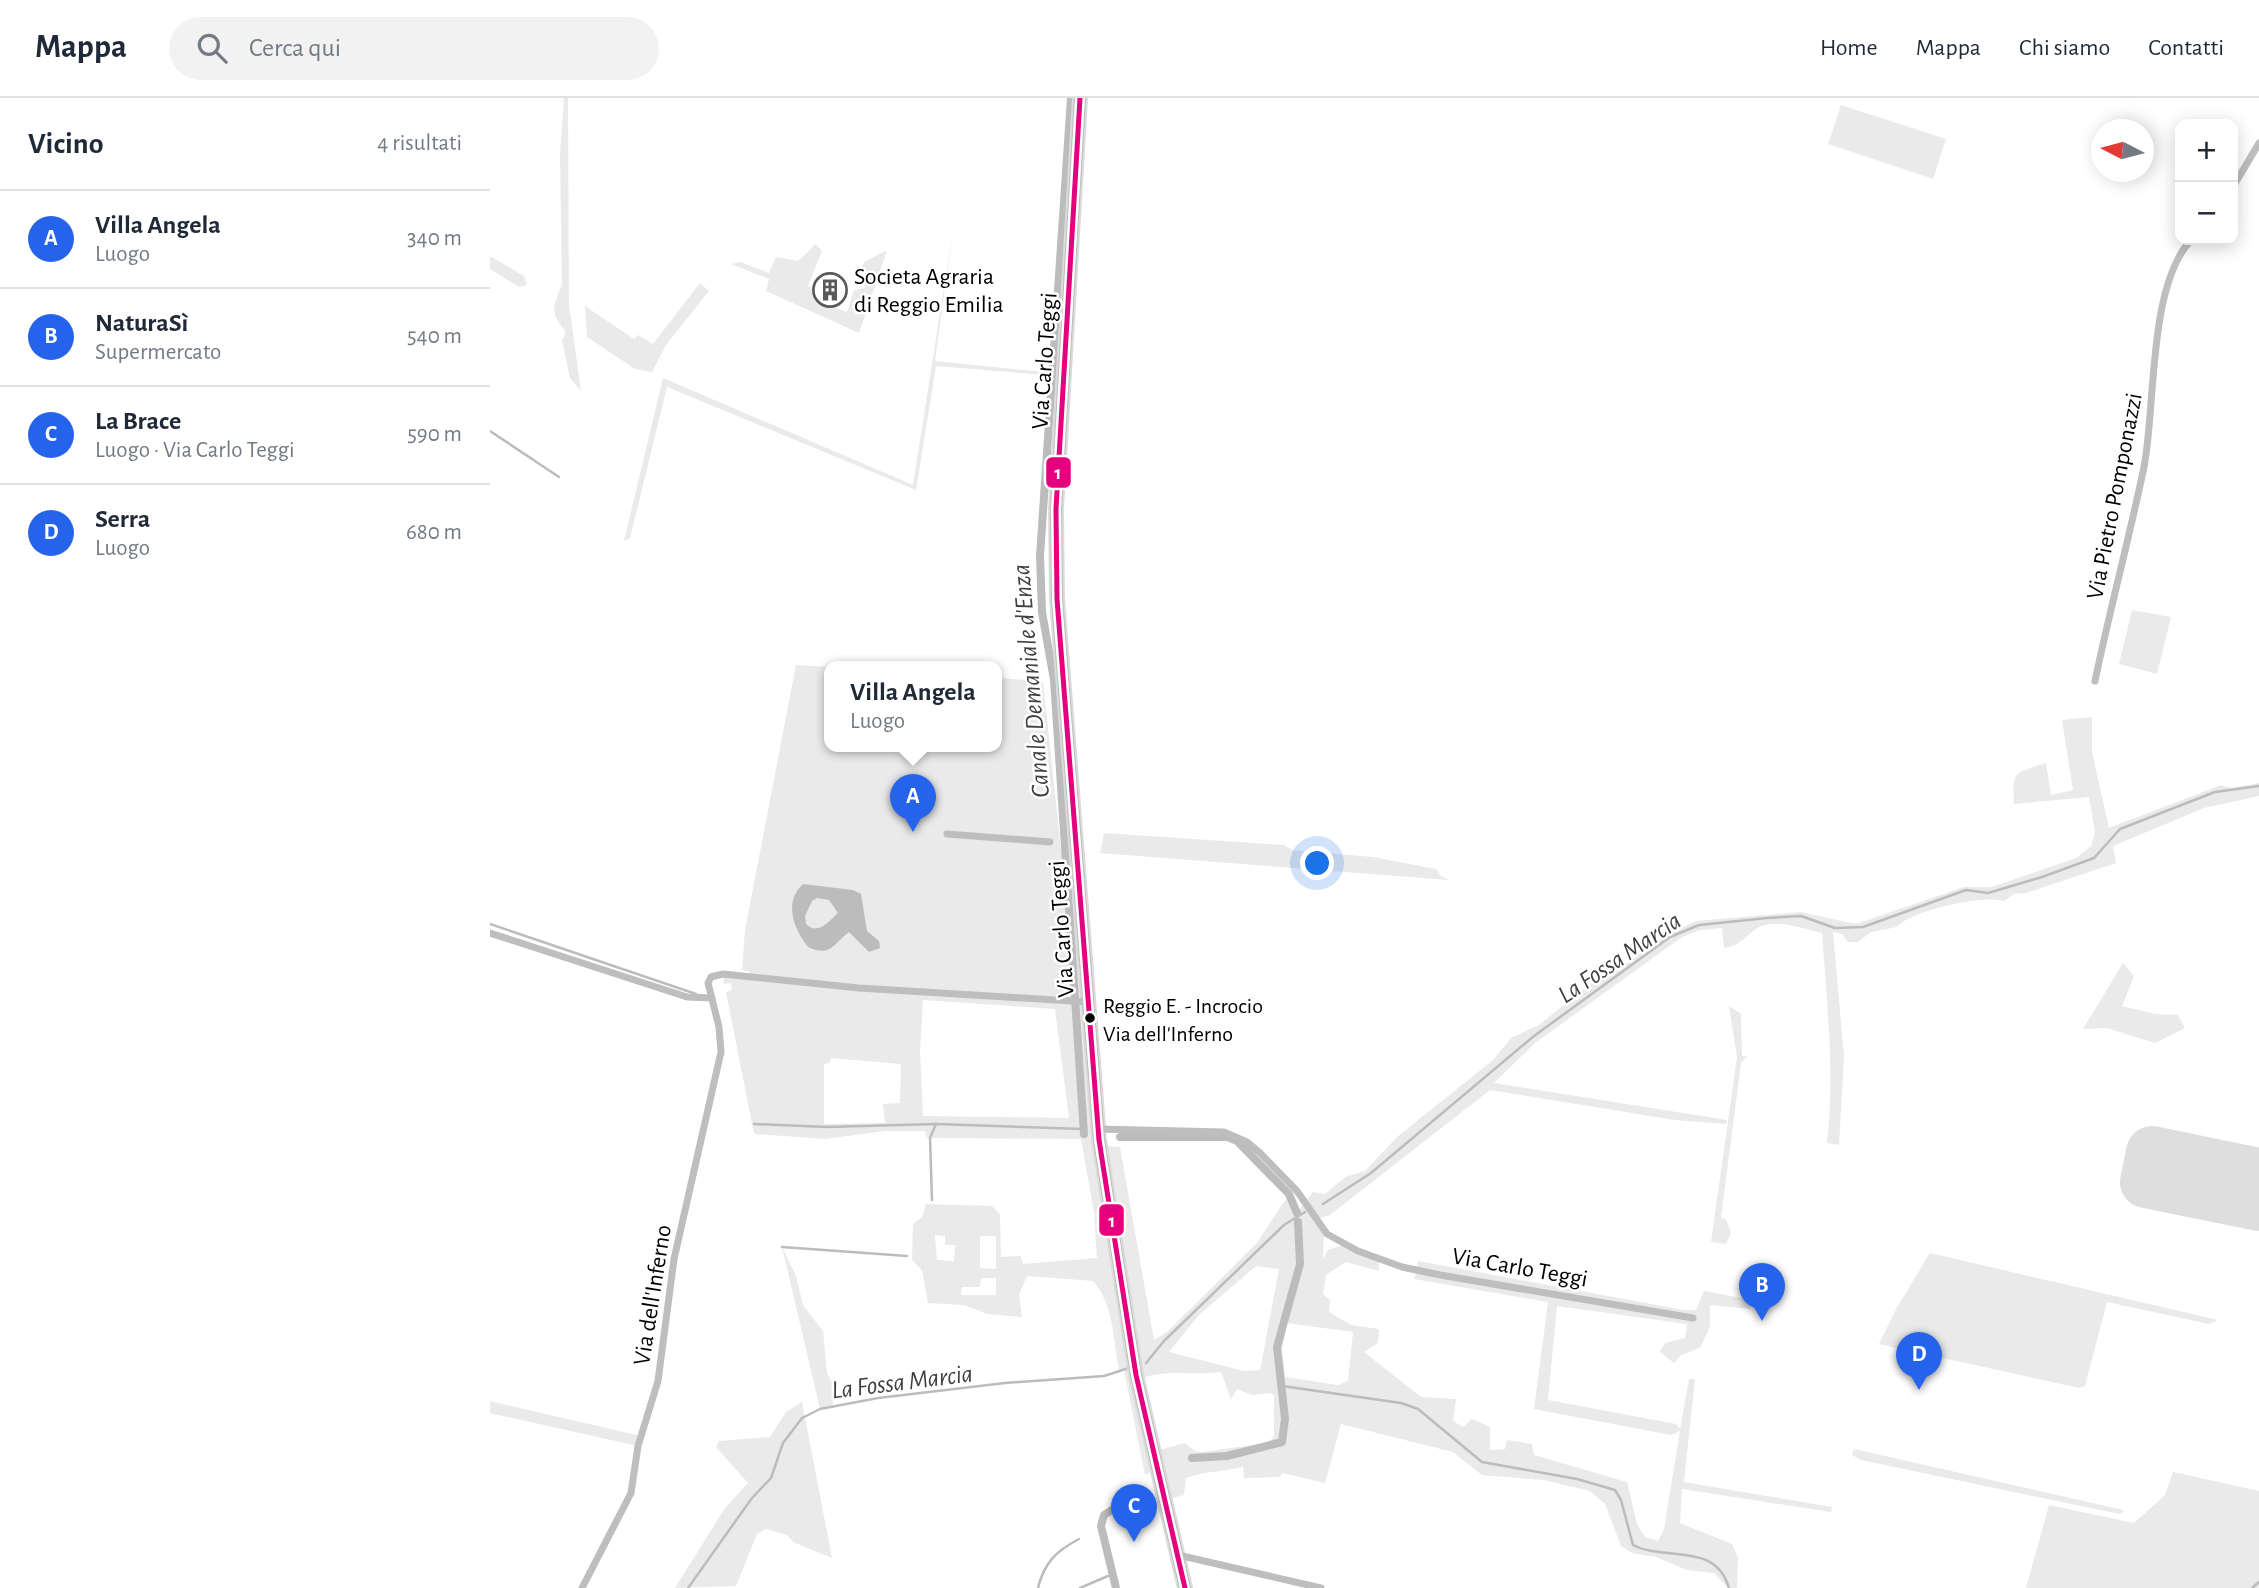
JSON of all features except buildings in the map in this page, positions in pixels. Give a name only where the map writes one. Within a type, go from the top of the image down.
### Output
[{"type":"main road","name":"Via Carlo Teggi","points":[[1080,98],[1055,556],[1084,1002],[1098,1129],[1131,1350],[1185,1588]]},
{"type":"street","points":[[2236,182],[2259,143]]},
{"type":"street","name":"Via Pietro Pomponazzi","points":[[2095,681],[2147,451],[2165,292],[2174,263],[2187,245]]},
{"type":"street","points":[[947,834],[1050,842]]},
{"type":"street","points":[[490,933],[687,997],[712,998],[709,980],[719,974],[859,988],[1084,1002]]},
{"type":"street","name":"Via dell'Inferno","points":[[582,1588],[630,1498],[638,1446],[659,1381],[674,1259],[721,1052],[712,998]]},
{"type":"street","name":"Via Carlo Teggi","points":[[1098,1129],[1224,1132],[1235,1135],[1278,1170],[1327,1234],[1343,1245],[1402,1267],[1693,1318]]},
{"type":"street","points":[[1178,1555],[1321,1588]]},
{"type":"shaded area","points":[[564,98],[568,98],[569,305],[581,391],[570,378],[562,340],[566,333],[555,316],[554,307],[562,283],[560,154]]},
{"type":"shaded area","points":[[1841,105],[1946,139],[1933,179],[1828,144]]},
{"type":"shaded area","points":[[953,230],[935,361],[1044,372],[1044,375],[936,366],[916,490],[667,387],[630,538],[624,541],[663,378],[913,485]]},
{"type":"shaded area","points":[[816,244],[822,251],[808,286],[827,293],[824,304],[847,312],[854,290],[865,288],[859,276],[864,262],[887,250],[859,333],[766,291],[769,279],[731,264],[740,262],[769,273],[776,257],[798,261]]},
{"type":"shaded area","points":[[490,256],[524,276],[527,285],[519,287],[490,269]]},
{"type":"shaded area","points":[[700,283],[709,291],[666,345],[652,372],[635,369],[587,337],[585,306],[634,339],[638,335],[653,344]]},
{"type":"shaded area","points":[[2132,610],[2171,617],[2157,674],[2119,664]]},
{"type":"shaded area","points":[[796,665],[824,667],[824,752],[1002,752],[1002,678],[1043,681],[1061,850],[1068,851],[1071,858],[1091,1139],[1099,1140],[1158,1469],[1145,1475],[1124,1370],[1119,1371],[1109,1311],[1093,1281],[1027,1276],[1019,1295],[1022,1317],[988,1314],[963,1305],[928,1303],[922,1270],[912,1260],[913,1224],[922,1217],[926,1204],[992,1206],[1000,1214],[1001,1257],[1021,1256],[1023,1264],[1097,1258],[1094,1213],[1081,1139],[927,1138],[925,1131],[885,1131],[825,1139],[754,1134],[726,992],[732,990],[731,983],[724,984],[723,974],[748,977],[750,972],[742,970],[745,930]],"holes":[[[923,1000],[1055,1009],[1069,1118],[923,1116],[920,1051]],[[831,1058],[901,1064],[900,1103],[883,1104],[885,1123],[824,1124],[824,1064],[830,1063]],[[935,1235],[945,1236],[945,1245],[955,1245],[954,1261],[937,1260]],[[980,1236],[996,1236],[996,1269],[980,1268]],[[981,1278],[996,1278],[996,1295],[961,1295],[962,1287],[980,1287]]]},
{"type":"shaded area","points":[[2092,717],[2092,752],[2109,828],[2221,785],[2230,788],[2259,783],[2259,796],[2204,808],[2113,846],[2116,863],[2026,893],[2014,894],[2004,901],[1994,899],[1947,905],[1916,915],[1897,927],[1871,932],[1858,942],[1848,942],[1842,934],[1833,932],[1844,1057],[1839,1145],[1827,1143],[1830,1065],[1822,933],[1771,924],[1756,929],[1739,943],[1724,948],[1722,928],[1700,930],[1682,937],[1535,1043],[1494,1083],[1727,1120],[1726,1124],[1675,1120],[1490,1090],[1330,1215],[1317,1219],[1324,1229],[1323,1259],[1328,1250],[1343,1245],[1379,1259],[1379,1271],[1346,1262],[1326,1275],[1323,1294],[1330,1300],[1329,1312],[1351,1325],[1379,1329],[1378,1343],[1364,1352],[1421,1397],[1456,1399],[1453,1421],[1463,1427],[1472,1419],[1490,1427],[1490,1450],[1505,1449],[1507,1440],[1532,1444],[1534,1455],[1627,1482],[1637,1524],[1645,1537],[1658,1541],[1664,1529],[1680,1431],[1671,1435],[1534,1409],[1548,1302],[1414,1279],[1418,1261],[1684,1310],[1696,1310],[1704,1291],[1752,1300],[1750,1309],[1710,1305],[1710,1327],[1700,1348],[1681,1355],[1674,1363],[1660,1352],[1665,1343],[1685,1338],[1687,1324],[1557,1306],[1548,1400],[1676,1424],[1680,1429],[1689,1379],[1695,1379],[1684,1482],[1832,1507],[1831,1512],[1682,1489],[1680,1523],[1732,1544],[1738,1558],[1737,1588],[1728,1588],[1714,1573],[1687,1570],[1656,1557],[1632,1553],[1621,1546],[1605,1504],[1590,1491],[1544,1480],[1482,1475],[1453,1452],[1341,1424],[1325,1483],[1282,1473],[1280,1477],[1244,1478],[1243,1467],[1186,1478],[1184,1495],[1170,1499],[1159,1450],[1185,1443],[1196,1452],[1202,1452],[1268,1443],[1274,1436],[1274,1396],[1271,1393],[1252,1395],[1237,1389],[1231,1399],[1221,1372],[1162,1374],[1143,1378],[1107,1146],[1120,1147],[1154,1340],[1167,1332],[1257,1243],[1289,1194],[1297,1212],[1313,1192],[1325,1194],[1345,1177],[1365,1171],[1397,1137],[1493,1060],[1511,1038],[1539,1025],[1609,968],[1624,965],[1669,934],[1696,921],[1801,912],[1856,924],[1964,887],[1992,887],[2076,858],[2091,846],[2095,832],[2089,797],[2014,804],[2017,774],[2046,763],[2051,795],[2073,790],[2062,720]],"holes":[[[1256,1266],[1279,1269],[1260,1370],[1244,1371],[1169,1352],[1199,1315]],[[1287,1323],[1353,1332],[1348,1381],[1338,1385],[1285,1377],[1282,1350]]]},
{"type":"shaded area","points":[[1104,833],[1284,845],[1292,850],[1373,857],[1436,869],[1441,876],[1449,880],[1100,853]]},
{"type":"shaded area","points":[[803,884],[853,890],[861,894],[867,931],[879,941],[880,948],[869,952],[849,932],[827,950],[808,947],[793,916],[793,899]],"holes":[[[817,898],[829,900],[838,913],[819,928],[806,924],[805,916],[812,901]]]},
{"type":"shaded area","points":[[2123,963],[2134,976],[2122,1006],[2155,1014],[2178,1015],[2185,1028],[2155,1043],[2107,1028],[2083,1029]]},
{"type":"shaded area","points":[[1729,1006],[1741,1014],[1742,1056],[1747,1056],[1741,1063],[1721,1218],[1726,1219],[1731,1233],[1726,1244],[1711,1242],[1737,1057]]},
{"type":"shaded area","points":[[782,1247],[796,1276],[803,1305],[823,1331],[827,1373],[836,1390],[832,1406],[820,1409]]},
{"type":"shaded area","points":[[1930,1253],[2218,1320],[2209,1324],[2107,1302],[2085,1386],[2079,1388],[1879,1344],[1896,1309]]},
{"type":"shaded area","points":[[490,1401],[641,1436],[638,1446],[490,1413]]},
{"type":"shaded area","points":[[802,1402],[832,1558],[793,1542],[787,1535],[766,1529],[757,1534],[736,1586],[675,1588],[725,1508],[748,1483],[716,1447],[719,1441],[770,1437],[786,1412]]},
{"type":"shaded area","points":[[1854,1449],[2124,1512],[2119,1514],[1861,1460],[1852,1455]]},
{"type":"shaded area","points":[[2173,1472],[2259,1491],[2259,1588],[2026,1588],[2049,1505],[2134,1523],[2165,1495]]},
{"type":"waterway","name":"Canale Demaniale d'Enza","points":[[1071,98],[1040,556],[1042,612],[1054,680],[1084,1134]]},
{"type":"waterway","points":[[490,431],[559,477]]},
{"type":"waterway","name":"La Fossa Marcia","points":[[1323,1204],[1371,1173],[1534,1036],[1670,937],[1699,925],[1801,916],[1835,928],[1863,927],[1966,890],[1988,893],[2042,877],[2094,858],[2120,829],[2215,792],[2259,786]]},
{"type":"waterway","points":[[490,924],[696,994]]},
{"type":"waterway","points":[[754,1124],[827,1127],[936,1124]]},
{"type":"waterway","points":[[932,1200],[930,1138],[936,1124],[1083,1129]]},
{"type":"waterway","name":"Canale Demaniale d'Enza","points":[[1120,1137],[1228,1137],[1237,1141],[1289,1194],[1297,1213]]},
{"type":"waterway","name":"La Fossa Marcia","points":[[1146,1363],[1164,1341],[1284,1225],[1305,1212]]},
{"type":"waterway","name":"Canale Demaniale d'Enza","points":[[1192,1458],[1227,1456],[1282,1442],[1285,1419],[1277,1347],[1300,1264],[1298,1222]]},
{"type":"waterway","points":[[782,1247],[907,1256]]},
{"type":"waterway","name":"La Fossa Marcia","points":[[688,1588],[752,1498],[771,1478],[783,1443],[802,1418],[820,1409],[878,1398],[1005,1383],[1104,1376],[1129,1368]]},
{"type":"waterway","points":[[1282,1386],[1401,1403],[1418,1409],[1482,1462],[1577,1479],[1615,1490],[1621,1500],[1633,1545],[1646,1550],[1701,1558],[1722,1573],[1729,1588]]},
{"type":"waterway","name":"Canale Demaniale d'Enza","points":[[1116,1588],[1101,1526],[1104,1515],[1138,1493]]},
{"type":"waterway","points":[[1038,1588],[1052,1559],[1079,1539]]},
{"type":"waterway","points":[[1080,1588],[1108,1576]]},
{"type":"waterway","points":[[2252,1588],[2259,1582]]},
{"type":"runway","points":[[2259,1174],[2152,1152],[2146,1182],[2259,1205]]},
{"type":"transit line","name":"1","points":[[1080,98],[1056,509],[1057,599],[1099,1140],[1136,1375],[1185,1588]]},
{"type":"place","name":"Societa Agraria di Reggio Emilia","points":[[830,290]]},
{"type":"place","name":"Villa Angela","points":[[913,832]]},
{"type":"place","name":"Reggio E. - Incrocio Via dell'Inferno","points":[[1090,1018]]},
{"type":"place","name":"NaturaSì","points":[[1762,1321]]},
{"type":"place","name":"Serra","points":[[1919,1390]]},
{"type":"place","name":"La Brace","points":[[1134,1542]]}]
